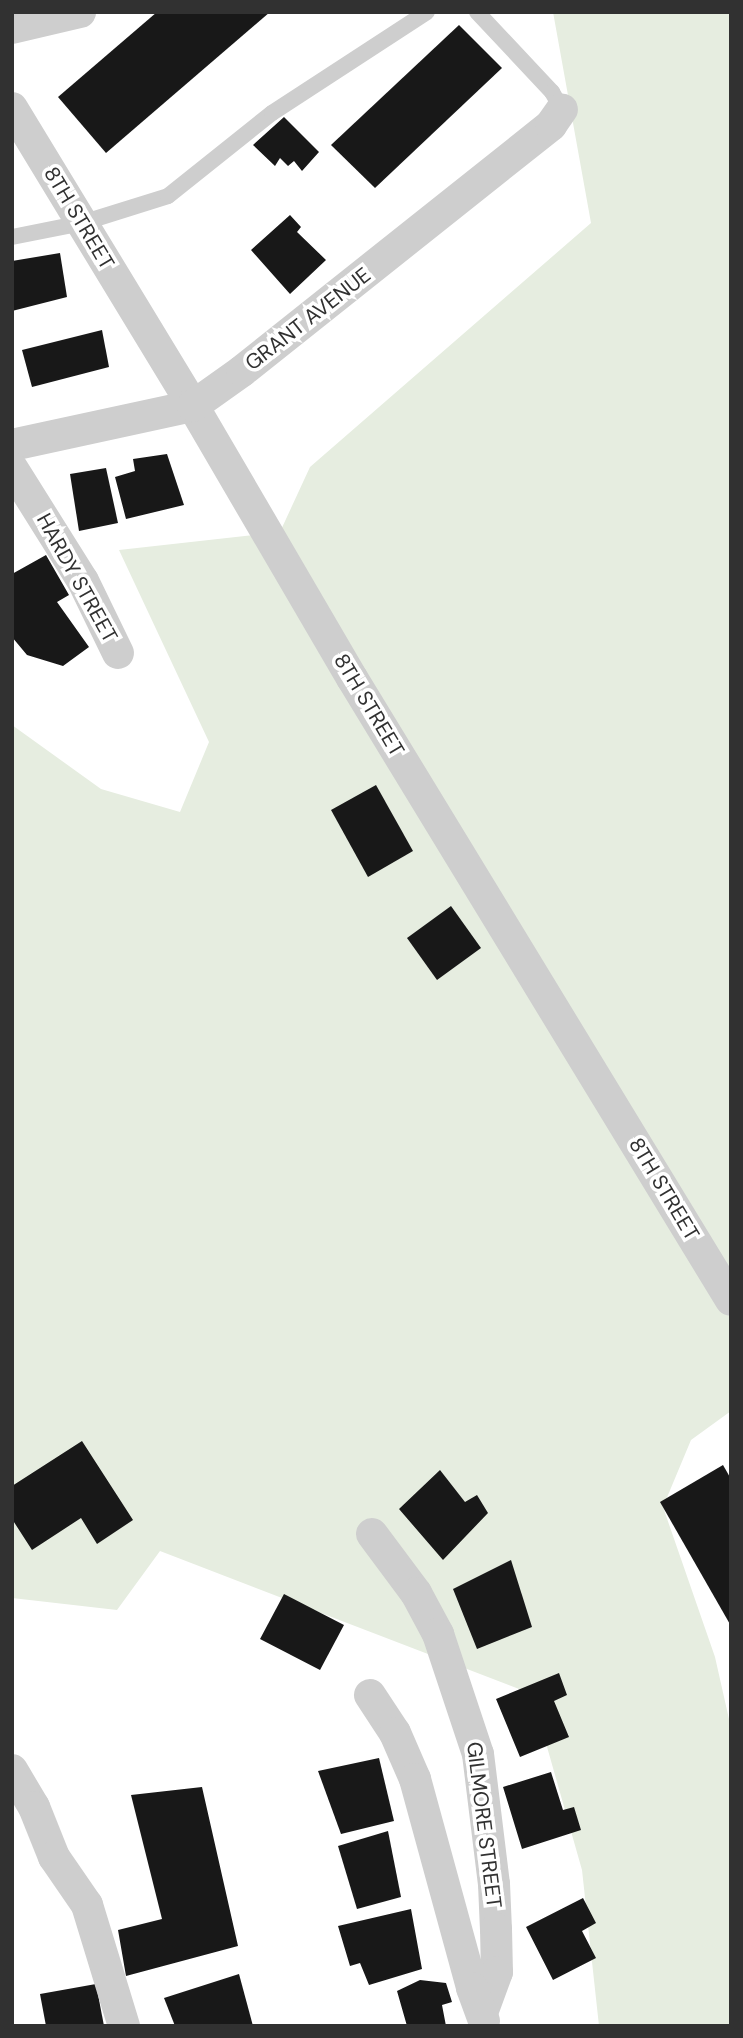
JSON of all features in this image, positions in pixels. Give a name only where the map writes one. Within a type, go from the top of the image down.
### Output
[{"type":"street","points":[[12,29],[80,12]]},
{"type":"street","name":"8TH STREET","points":[[12,108],[193,406],[352,678],[731,1300]]},
{"type":"street","name":"GRANT AVENUE","points":[[12,445],[193,406],[242,371],[551,125],[562,109]]},
{"type":"street","name":"HARDY STREET","points":[[12,468],[83,581],[118,653]]},
{"type":"street","name":"GILMORE STREET","points":[[372,1534],[416,1594],[438,1634],[478,1754],[494,1884],[497,1972],[484,2020]]},
{"type":"street","name":"GILMORE STREET","points":[[370,1695],[396,1733],[415,1779],[484,2020]]},
{"type":"street","points":[[12,1770],[34,1807],[54,1857],[87,1905],[124,2026]]},
{"type":"lane","points":[[12,237],[82,223],[168,196],[272,113],[427,12]]},
{"type":"lane","points":[[477,12],[552,92],[562,109]]},
{"type":"shaded area","points":[[553,12],[731,12],[731,1411],[691,1440],[663,1507],[715,1657],[731,1728],[731,2026],[599,2026],[582,1870],[532,1694],[160,1551],[117,1610],[12,1598],[12,725],[101,789],[180,812],[209,742],[119,550],[280,532],[310,467],[591,223]]},
{"type":"building","points":[[157,12],[270,12],[106,153],[58,97]]},
{"type":"building","points":[[459,25],[502,68],[375,188],[331,145]]},
{"type":"building","points":[[284,117],[319,152],[302,171],[294,161],[288,166],[280,158],[275,166],[253,145]]},
{"type":"building","points":[[290,215],[301,227],[297,232],[326,260],[290,294],[251,250]]},
{"type":"building","points":[[60,253],[67,297],[12,311],[12,261]]},
{"type":"building","points":[[102,330],[109,367],[32,387],[22,350]]},
{"type":"building","points":[[167,454],[184,505],[126,519],[115,477],[135,471],[133,459]]},
{"type":"building","points":[[106,468],[118,523],[79,531],[70,474]]},
{"type":"building","points":[[46,555],[69,595],[57,602],[89,647],[63,666],[27,655],[12,637],[12,574]]},
{"type":"building","points":[[376,785],[413,851],[368,877],[331,810]]},
{"type":"building","points":[[451,906],[481,948],[437,980],[407,938]]},
{"type":"building","points":[[82,1441],[133,1520],[97,1544],[81,1518],[32,1550],[12,1519],[12,1486]]},
{"type":"building","points":[[723,1465],[731,1479],[731,1626],[660,1502]]},
{"type":"building","points":[[440,1470],[465,1502],[477,1495],[488,1513],[443,1560],[399,1509]]},
{"type":"building","points":[[511,1560],[532,1627],[477,1649],[453,1589]]},
{"type":"building","points":[[284,1594],[344,1625],[320,1670],[260,1639]]},
{"type":"building","points":[[559,1673],[567,1695],[554,1701],[569,1737],[520,1757],[496,1699]]},
{"type":"building","points":[[379,1758],[394,1821],[341,1834],[318,1771]]},
{"type":"building","points":[[551,1772],[563,1810],[574,1807],[581,1830],[522,1849],[503,1787]]},
{"type":"building","points":[[202,1787],[238,1946],[126,1976],[118,1930],[162,1919],[131,1795]]},
{"type":"building","points":[[388,1831],[401,1897],[357,1909],[338,1846]]},
{"type":"building","points":[[583,1898],[596,1923],[582,1931],[596,1958],[553,1980],[526,1927]]},
{"type":"building","points":[[411,1909],[422,1969],[369,1985],[360,1963],[350,1966],[338,1926]]},
{"type":"building","points":[[239,1974],[253,2026],[175,2026],[164,1998]]},
{"type":"building","points":[[420,1980],[446,1983],[452,2002],[442,2005],[446,2026],[407,2026],[397,1991]]},
{"type":"building","points":[[96,1984],[104,2026],[46,2026],[40,1994]]}]
